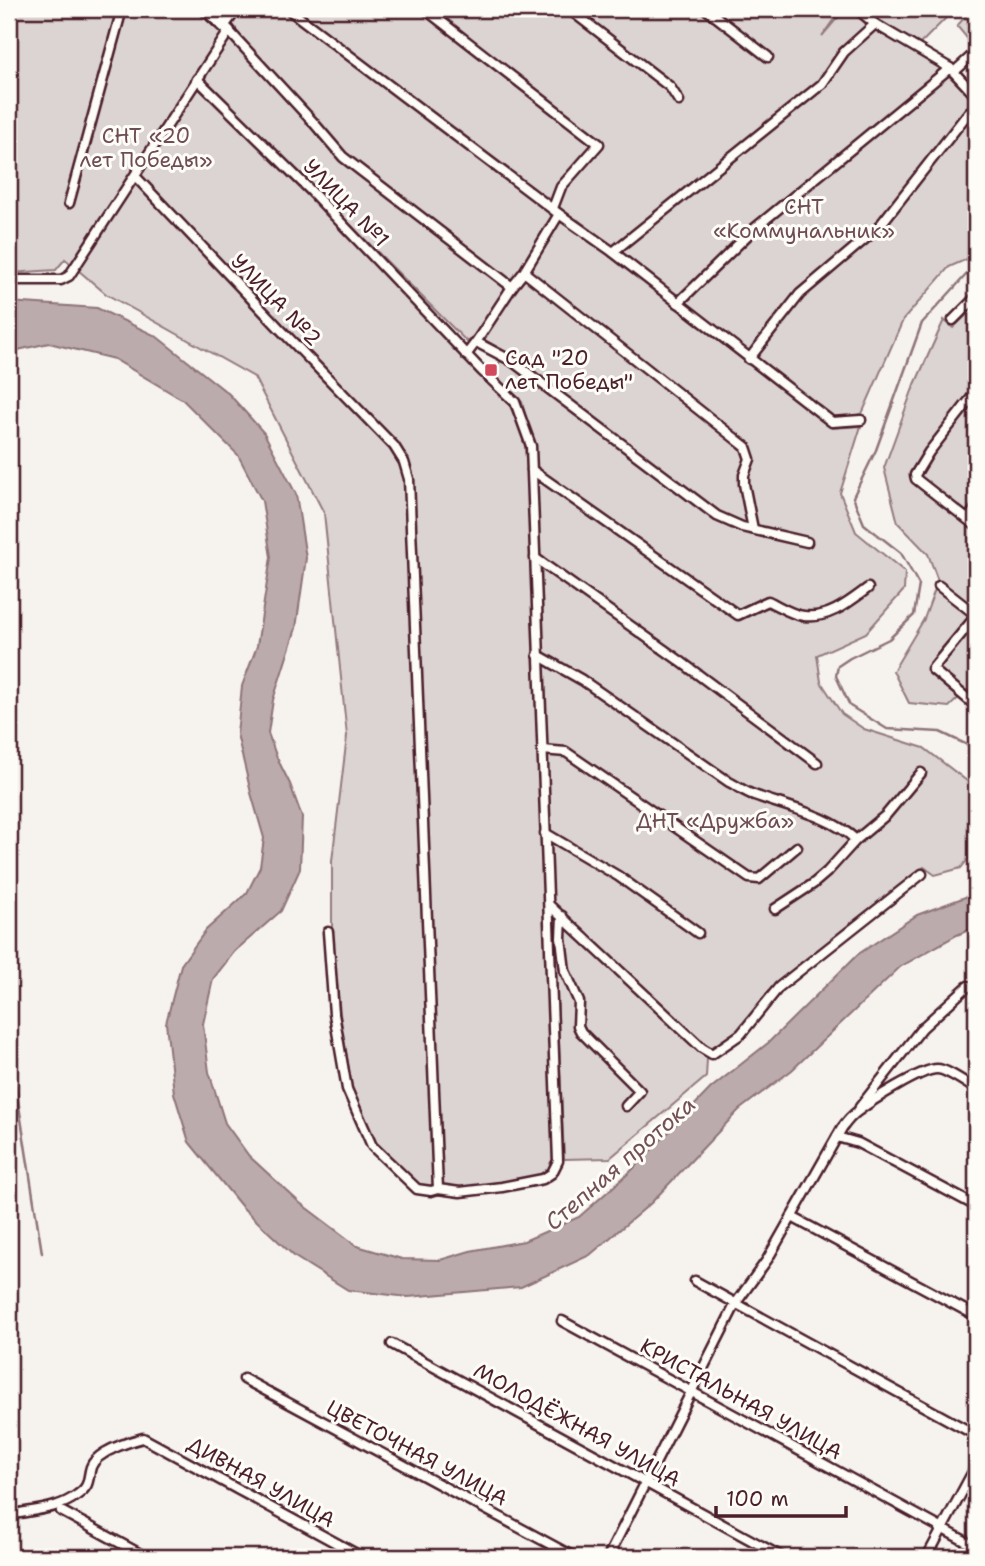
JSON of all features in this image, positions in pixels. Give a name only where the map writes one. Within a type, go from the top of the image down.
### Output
[{"type":"street","points":[[69,203],[122,9]]},
{"type":"street","points":[[205,9],[227,28],[342,157],[512,287]]},
{"type":"street","points":[[9,280],[61,280],[69,276],[197,79],[237,9]]},
{"type":"street","points":[[288,9],[612,252],[832,422],[861,420]]},
{"type":"street","points":[[425,9],[599,144],[561,187],[556,211],[524,272],[466,355]]},
{"type":"street","points":[[569,9],[670,87],[679,101]]},
{"type":"street","points":[[706,9],[768,57]]},
{"type":"street","points":[[857,9],[875,24],[952,70],[976,96]]},
{"type":"street","points":[[612,252],[822,84],[844,52],[875,24]]},
{"type":"street","points":[[678,303],[755,228],[976,52]]},
{"type":"street","name":"УЛИЦА №1","points":[[197,79],[310,190],[466,355],[516,402],[531,446],[558,1161],[552,1173],[543,1179],[460,1192],[417,1189],[372,1146],[347,1088],[334,1014],[328,932]]},
{"type":"street","points":[[749,359],[800,294],[878,228],[969,112],[976,107]]},
{"type":"street","name":"УЛИЦА №2","points":[[135,176],[394,446],[404,462],[409,479],[438,1189]]},
{"type":"street","points":[[524,272],[746,447],[750,458],[744,484],[753,529]]},
{"type":"street","points":[[953,320],[976,297]]},
{"type":"street","points":[[477,342],[512,361],[717,516],[742,527],[807,542]]},
{"type":"street","points":[[976,393],[929,452],[915,475],[916,479],[976,526]]},
{"type":"street","points":[[532,471],[738,615],[768,601],[802,616],[823,615],[846,604],[868,588]]},
{"type":"street","points":[[968,519],[976,508]]},
{"type":"street","points":[[535,558],[817,763]]},
{"type":"street","points":[[939,586],[976,615],[932,669],[976,706]]},
{"type":"street","points":[[538,655],[582,680],[729,782],[750,794],[811,814],[848,832],[856,840]]},
{"type":"street","points":[[542,750],[566,752],[750,878],[759,879],[797,847]]},
{"type":"street","points":[[775,909],[827,872],[856,840],[886,815],[921,773]]},
{"type":"street","points":[[545,833],[618,876],[698,933]]},
{"type":"street","points":[[549,905],[702,1048],[712,1054],[741,1034],[779,987],[922,874]]},
{"type":"street","points":[[562,916],[561,938],[565,971],[579,1002],[578,1026],[640,1091],[626,1105]]},
{"type":"street","points":[[857,1111],[922,1028],[968,986],[976,989]]},
{"type":"street","points":[[608,1557],[737,1303],[767,1260],[849,1118],[900,1085],[934,1069],[941,1069],[976,1089]]},
{"type":"street","points":[[837,1137],[858,1143],[976,1206]]},
{"type":"street","points":[[792,1217],[976,1316]]},
{"type":"street","points":[[695,1281],[976,1435]]},
{"type":"street","name":"КРИСТАЛЬНАЯ УЛИЦА","points":[[562,1321],[976,1547]]},
{"type":"street","name":"МОЛОДЁЖНАЯ УЛИЦА","points":[[392,1344],[782,1557]]},
{"type":"street","name":"ЦВЕТОЧНАЯ УЛИЦА","points":[[244,1379],[574,1557]]},
{"type":"street","name":"ДИВНАЯ УЛИЦА","points":[[9,1515],[66,1503],[80,1494],[89,1482],[95,1459],[103,1453],[143,1438],[362,1557]]},
{"type":"street","points":[[927,1557],[976,1466]]},
{"type":"street","points":[[61,1511],[146,1557]]},
{"type":"green space","points":[[9,9],[201,9],[235,42],[339,157],[221,15],[213,9],[841,9],[822,36],[845,9],[955,9],[918,46],[976,102],[976,255],[949,267],[903,320],[862,414],[833,420],[578,220],[573,227],[832,428],[861,426],[840,493],[856,532],[905,572],[904,590],[866,633],[817,655],[821,682],[842,714],[864,729],[924,748],[976,788],[976,849],[961,868],[935,875],[924,867],[851,923],[773,988],[742,1027],[703,1055],[707,1059],[706,1077],[610,1158],[564,1159],[534,451],[522,402],[492,372],[507,353],[475,334],[467,342],[318,192],[313,200],[509,404],[524,436],[529,491],[553,1164],[546,1175],[460,1188],[419,1187],[375,1144],[352,1089],[340,1014],[332,931],[332,861],[347,736],[324,513],[254,377],[106,294],[65,259],[56,270],[9,273]]},
{"type":"green space","points":[[972,9],[976,9],[976,49],[957,26]]},
{"type":"green space","points":[[976,306],[976,697],[967,690],[949,707],[909,703],[893,671],[924,619],[938,581],[928,554],[898,523],[884,468],[912,391],[944,320],[953,328]]},
{"type":"shaded area","points":[[9,302],[97,308],[156,336],[229,394],[264,433],[296,494],[306,558],[296,628],[273,700],[268,733],[302,817],[300,869],[281,911],[235,951],[213,979],[203,1024],[209,1072],[225,1123],[249,1156],[300,1203],[357,1246],[402,1259],[440,1260],[470,1251],[524,1241],[579,1217],[631,1171],[711,1088],[768,1043],[857,955],[917,915],[976,893],[976,927],[900,967],[792,1070],[739,1110],[651,1203],[590,1255],[521,1287],[408,1297],[348,1290],[295,1257],[242,1207],[189,1142],[174,1093],[166,1023],[181,965],[206,930],[247,893],[260,867],[264,838],[237,734],[242,686],[257,646],[271,557],[262,501],[238,455],[183,400],[114,359],[49,343],[9,352]]},
{"type":"waterway","points":[[976,271],[966,275],[922,323],[876,450],[853,497],[864,524],[901,553],[919,585],[914,615],[889,639],[838,666],[836,676],[850,706],[887,729],[940,732],[976,749]]},
{"type":"waterway","points":[[9,1042],[42,1253]]},
{"type":"place","name":"Сад \"20 лет Победы\"","points":[[491,370]]},
{"type":"park label","name":"СНТ «20 лет Победы»","points":[[146,148]]},
{"type":"park label","name":"СНТ «Коммунальник»","points":[[804,219]]},
{"type":"park label","name":"ДНТ «Дружба»","points":[[715,821]]},
{"type":"water label","name":"Степная протока","points":[[620,1163]]}]
